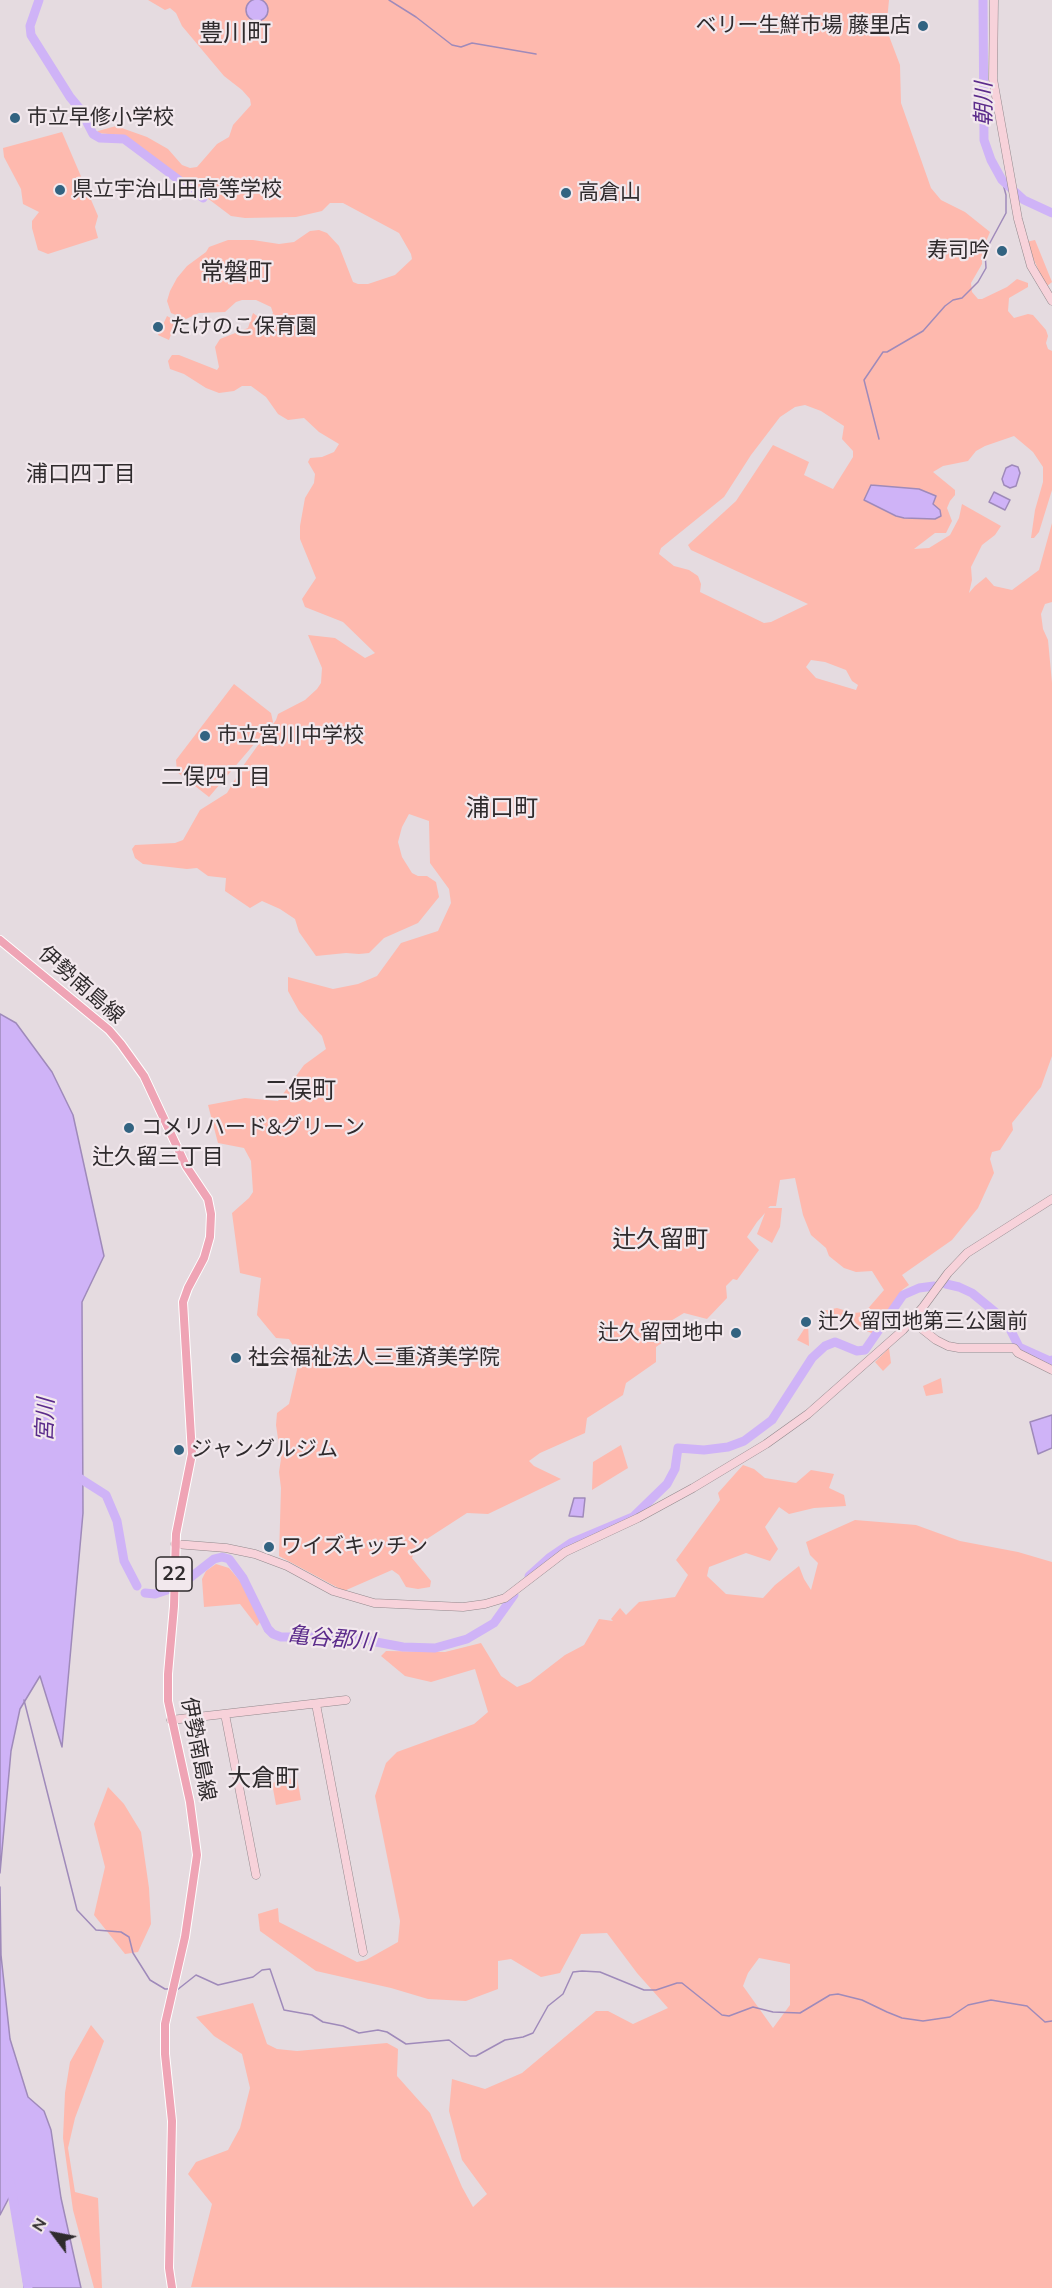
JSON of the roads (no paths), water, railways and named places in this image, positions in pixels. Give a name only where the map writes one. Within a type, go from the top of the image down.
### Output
[{"type":"main road","name":"伊勢南島線","points":[[0,940],[109,1030],[121,1044],[144,1076],[186,1166],[208,1199],[212,1214],[210,1236],[204,1258],[183,1302],[192,1454],[178,1516],[168,1674],[171,1720],[190,1802],[197,1855],[185,1937],[165,2030],[172,2121],[169,2247],[172,2288]]},
{"type":"street","points":[[994,0],[993,79],[1022,240],[1031,266],[1052,301]]},
{"type":"street","points":[[175,1545],[226,1548],[255,1554],[287,1566],[333,1591],[361,1601],[402,1606],[463,1607],[505,1598],[587,1537],[644,1515],[766,1444],[830,1396],[912,1321],[948,1272],[967,1253],[1052,1199]]},
{"type":"street","points":[[912,1321],[936,1340],[948,1346],[1014,1348],[1018,1353],[1052,1370]]},
{"type":"street","points":[[171,1720],[346,1700]]},
{"type":"street","points":[[316,1704],[363,1952]]},
{"type":"street","points":[[225,1714],[256,1875]]},
{"type":"water","points":[[257,-1],[265,2],[268,10],[265,18],[257,21],[249,18],[246,10],[249,2]]},
{"type":"water","points":[[1012,465],[1018,467],[1020,473],[1016,486],[1010,488],[1004,485],[1002,479],[1006,468]]},
{"type":"water","points":[[871,485],[919,489],[936,496],[933,504],[940,510],[941,516],[935,519],[896,516],[864,500]]},
{"type":"water","points":[[994,492],[1010,500],[1005,510],[989,502]]},
{"type":"water","points":[[0,1014],[16,1023],[52,1072],[73,1115],[104,1256],[82,1302],[83,1513],[62,1747],[40,1676],[20,1709],[11,1751],[0,1873]]},
{"type":"water","points":[[1052,1415],[1052,1448],[1038,1454],[1030,1422]]},
{"type":"water","points":[[574,1498],[585,1498],[583,1517],[569,1516]]},
{"type":"water","points":[[0,1887],[1,1955],[10,2039],[28,2097],[44,2111],[51,2130],[61,2198],[81,2288],[24,2288],[21,2231],[12,2192],[0,2215]]},
{"type":"waterway","points":[[39,0],[30,26],[31,35],[80,109],[93,134],[100,138],[124,139],[203,198]]},
{"type":"waterway","points":[[389,0],[416,17],[452,45],[461,47],[472,43],[536,54]]},
{"type":"waterway","name":"朝川","points":[[983,0],[984,140],[991,160],[1002,180],[1024,200],[1052,213]]},
{"type":"waterway","points":[[879,439],[864,380],[883,352],[887,352],[923,331],[945,306],[953,300],[962,298],[978,282],[986,268],[985,252],[1006,213],[1006,195],[1002,180]]},
{"type":"waterway","name":"亀谷郡川","points":[[946,1284],[972,1293],[1006,1321],[1019,1347],[1052,1360]]},
{"type":"waterway","name":"亀谷郡川","points":[[529,1576],[571,1543],[633,1517],[667,1484],[675,1469],[678,1448],[704,1450],[728,1447],[744,1441],[772,1420],[812,1358],[825,1346],[835,1342],[857,1351],[865,1350],[903,1295],[919,1288],[934,1286]]},
{"type":"waterway","name":"亀谷郡川","points":[[73,1474],[106,1495],[117,1521],[124,1561],[137,1586]]},
{"type":"waterway","name":"亀谷郡川","points":[[178,1584],[214,1559],[222,1557],[229,1559],[243,1578],[268,1629],[273,1634],[281,1637],[349,1637],[403,1647],[435,1648],[467,1639],[494,1623],[514,1595]]},
{"type":"waterway","name":"亀谷郡川","points":[[145,1593],[155,1594],[170,1589]]},
{"type":"waterway","points":[[24,1700],[77,1910],[96,1930],[121,1932],[129,1937],[133,1953],[150,1980],[165,1989],[170,1989]]},
{"type":"waterway","points":[[177,1990],[196,1975],[218,1985],[253,1977],[262,1970],[270,1969],[284,2010],[312,2015],[323,2022],[343,2026],[359,2033],[378,2030],[387,2032],[406,2044],[449,2040],[470,2056],[476,2056],[505,2040],[533,2033],[548,2006],[563,1994],[573,1972],[582,1971],[600,1972],[644,1990],[656,1990],[682,1983],[722,2015],[729,2016],[753,2007],[773,2012],[800,2013],[830,1995],[838,1994],[862,2000],[902,2018],[923,2021],[950,2017],[968,2005],[991,2000],[1027,2006],[1045,2022],[1052,2021]]},
{"type":"waterway","name":"宮川","points":[[10,2181],[28,2288]]},
{"type":"place","name":"ベリー生鮮市場 藤里店","points":[[923,26]]},
{"type":"place","name":"市立早修小学校","points":[[15,118]]},
{"type":"place","name":"県立宇治山田高等学校","points":[[60,190]]},
{"type":"place","name":"高倉山","points":[[566,193]]},
{"type":"place","name":"寿司吟","points":[[1002,251]]},
{"type":"place","name":"たけのこ保育園","points":[[158,327]]},
{"type":"place","name":"市立宮川中学校","points":[[205,736]]},
{"type":"place","name":"コメリハード&グリーン","points":[[129,1128]]},
{"type":"place","name":"辻久留団地第三公園前","points":[[806,1322]]},
{"type":"place","name":"辻久留団地中","points":[[736,1333]]},
{"type":"place","name":"社会福祉法人三重済美学院","points":[[236,1358]]},
{"type":"place","name":"ジャングルジム","points":[[179,1450]]},
{"type":"place","name":"ワイズキッチン","points":[[269,1547]]},
{"type":"district","name":"豊川町","points":[[235,34]]},
{"type":"district","name":"常磐町","points":[[236,273]]},
{"type":"district","name":"浦口四丁目","points":[[81,474]]},
{"type":"district","name":"二俣四丁目","points":[[216,777]]},
{"type":"district","name":"浦口町","points":[[502,809]]},
{"type":"district","name":"二俣町","points":[[300,1091]]},
{"type":"district","name":"辻久留三丁目","points":[[158,1157]]},
{"type":"district","name":"辻久留町","points":[[660,1240]]},
{"type":"district","name":"大倉町","points":[[263,1779]]}]
